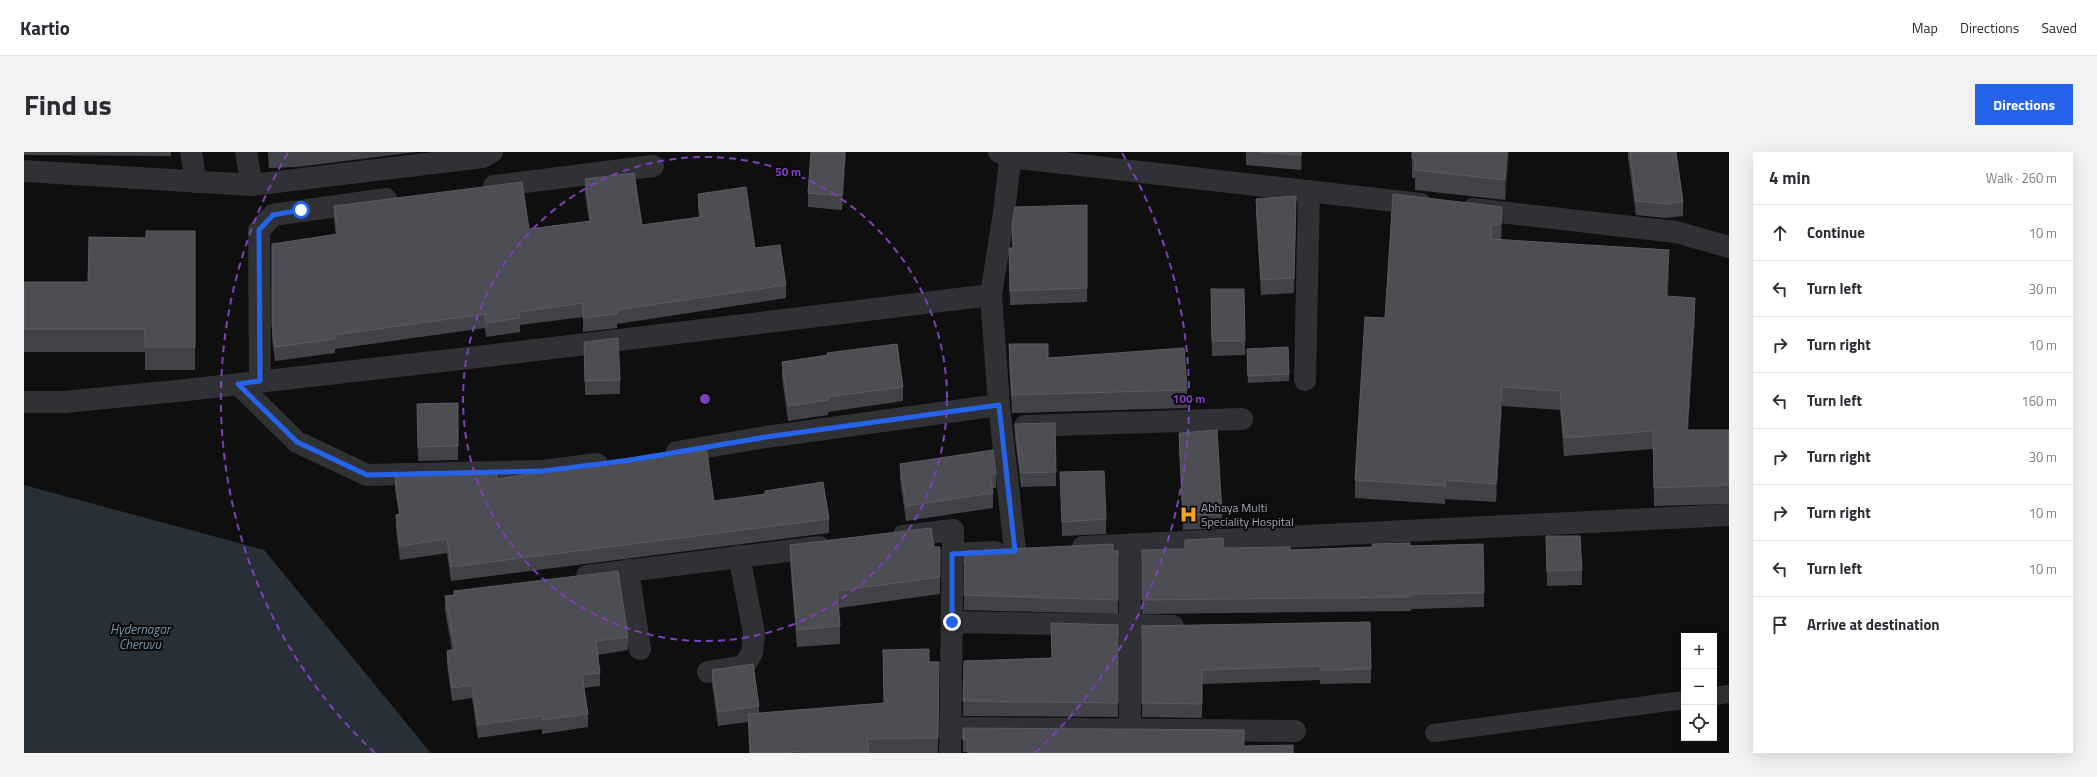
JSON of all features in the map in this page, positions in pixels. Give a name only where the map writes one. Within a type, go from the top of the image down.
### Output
[{"type":"street","points":[[191,152],[196,182]]},
{"type":"street","points":[[246,152],[252,185]]},
{"type":"street","points":[[24,171],[252,185],[483,157],[492,152]]},
{"type":"street","points":[[1015,551],[999,405],[991,295],[1004,212],[1006,154],[1309,191],[1676,232],[1729,246]]},
{"type":"street","points":[[473,188],[654,166]]},
{"type":"street","points":[[1304,380],[1309,191]]},
{"type":"street","points":[[260,381],[259,230],[273,215],[403,197]]},
{"type":"street","points":[[24,402],[64,402],[238,384],[495,355],[991,295]]},
{"type":"street","points":[[238,384],[297,442],[367,475],[543,471],[616,461]]},
{"type":"street","points":[[654,456],[766,437],[999,405]]},
{"type":"street","points":[[1002,426],[1242,419]]},
{"type":"street","points":[[1061,548],[1729,515]]},
{"type":"street","points":[[881,539],[952,530],[950,753]]},
{"type":"street","points":[[565,578],[842,544]]},
{"type":"street","points":[[1130,545],[1130,729]]},
{"type":"street","points":[[952,554],[1038,550]]},
{"type":"street","points":[[708,672],[744,666],[752,653],[754,633],[739,556]]},
{"type":"street","points":[[628,570],[640,648]]},
{"type":"street","points":[[952,622],[1130,627],[1193,626]]},
{"type":"street","points":[[951,728],[1295,731]]},
{"type":"lane","points":[[1717,696],[1729,694]]},
{"type":"lane","points":[[1434,733],[1681,700]]},
{"type":"water","name":"Hydernagar Cheruvu","points":[[24,485],[264,550],[431,753],[24,753]]},
{"type":"building","points":[[811,152],[845,152],[842,196],[808,193]]},
{"type":"building","points":[[1258,152],[1301,152],[1301,155]]},
{"type":"building","points":[[1412,152],[1507,152],[1505,180],[1415,170],[1415,159],[1412,158]]},
{"type":"building","points":[[1630,152],[1676,152],[1683,202],[1666,204],[1636,201]]},
{"type":"building","points":[[634,173],[642,225],[701,217],[698,194],[746,187],[755,248],[780,245],[786,285],[617,310],[617,314],[583,318],[583,303],[519,312],[520,318],[486,323],[485,314],[334,335],[335,339],[275,347],[272,325],[272,244],[338,234],[334,206],[522,182],[529,229],[591,221],[585,179]]},
{"type":"building","points":[[1393,194],[1502,207],[1501,224],[1491,226],[1491,239],[1669,250],[1666,296],[1695,298],[1687,430],[1729,430],[1729,485],[1654,488],[1653,431],[1564,438],[1560,391],[1502,387],[1496,484],[1445,480],[1445,486],[1355,480],[1365,317],[1385,318]]},
{"type":"building","points":[[1296,196],[1294,278],[1261,280],[1256,199]]},
{"type":"building","points":[[1087,205],[1087,288],[1010,291],[1009,248],[1013,248],[1012,226],[1015,207]]},
{"type":"building","points":[[146,231],[195,231],[195,347],[145,347],[145,329],[24,329],[24,282],[88,282],[89,237],[146,238]]},
{"type":"building","points":[[1211,289],[1244,289],[1245,341],[1212,341]]},
{"type":"building","points":[[618,338],[620,380],[585,381],[584,342]]},
{"type":"building","points":[[897,344],[903,387],[827,397],[828,400],[788,406],[782,362],[828,355],[827,353]]},
{"type":"building","points":[[1009,344],[1048,344],[1048,358],[1184,348],[1187,390],[1012,395]]},
{"type":"building","points":[[1288,347],[1289,374],[1248,376],[1247,349]]},
{"type":"building","points":[[458,403],[458,446],[418,447],[417,404]]},
{"type":"building","points":[[1055,423],[1056,472],[1021,473],[1015,424]]},
{"type":"building","points":[[1217,430],[1222,514],[1183,515],[1179,433]]},
{"type":"building","points":[[706,446],[714,501],[765,494],[765,491],[823,482],[829,519],[451,567],[447,539],[400,546],[396,515],[400,514],[395,476],[418,472],[496,471],[497,479]]},
{"type":"building","points":[[993,450],[996,474],[990,474],[993,493],[906,506],[900,464]]},
{"type":"building","points":[[1104,471],[1106,519],[1062,522],[1060,472]]},
{"type":"building","points":[[931,528],[934,547],[940,547],[940,577],[837,591],[840,626],[797,630],[790,545]]},
{"type":"building","points":[[1546,536],[1580,536],[1582,570],[1547,571]]},
{"type":"building","points":[[1223,538],[1224,548],[1290,547],[1291,550],[1373,547],[1372,544],[1410,543],[1410,546],[1483,544],[1484,593],[1411,594],[1411,597],[1142,600],[1142,550],[1185,549],[1185,540]]},
{"type":"building","points":[[1113,544],[1113,551],[1118,551],[1118,600],[964,595],[965,551]]},
{"type":"building","points":[[618,571],[628,637],[596,641],[600,673],[582,675],[588,714],[542,720],[542,716],[478,725],[472,685],[452,688],[447,651],[455,649],[445,596],[454,595],[454,591]]},
{"type":"building","points":[[1370,622],[1371,669],[1320,670],[1320,666],[1202,670],[1202,704],[1142,703],[1142,626]]},
{"type":"building","points":[[1051,623],[1118,625],[1118,703],[963,701],[964,661],[1052,658]]},
{"type":"building","points":[[929,649],[929,662],[939,662],[938,738],[867,739],[869,753],[802,753],[802,751],[782,753],[751,753],[748,714],[884,703],[883,650]]},
{"type":"building","points":[[753,664],[759,706],[718,712],[712,670]]},
{"type":"building","points":[[963,728],[1244,730],[1244,746],[1293,745],[1293,753],[968,753],[967,740],[963,740]]},
{"type":"place","name":"Abhaya Multi Speciality Hospital","points":[[1188,515]]},
{"type":"route","points":[[301,210],[273,215],[259,230],[260,381],[238,384],[297,442],[367,475],[446,472],[543,471],[631,460],[766,437],[999,405],[1015,551],[952,554],[952,622]]}]
